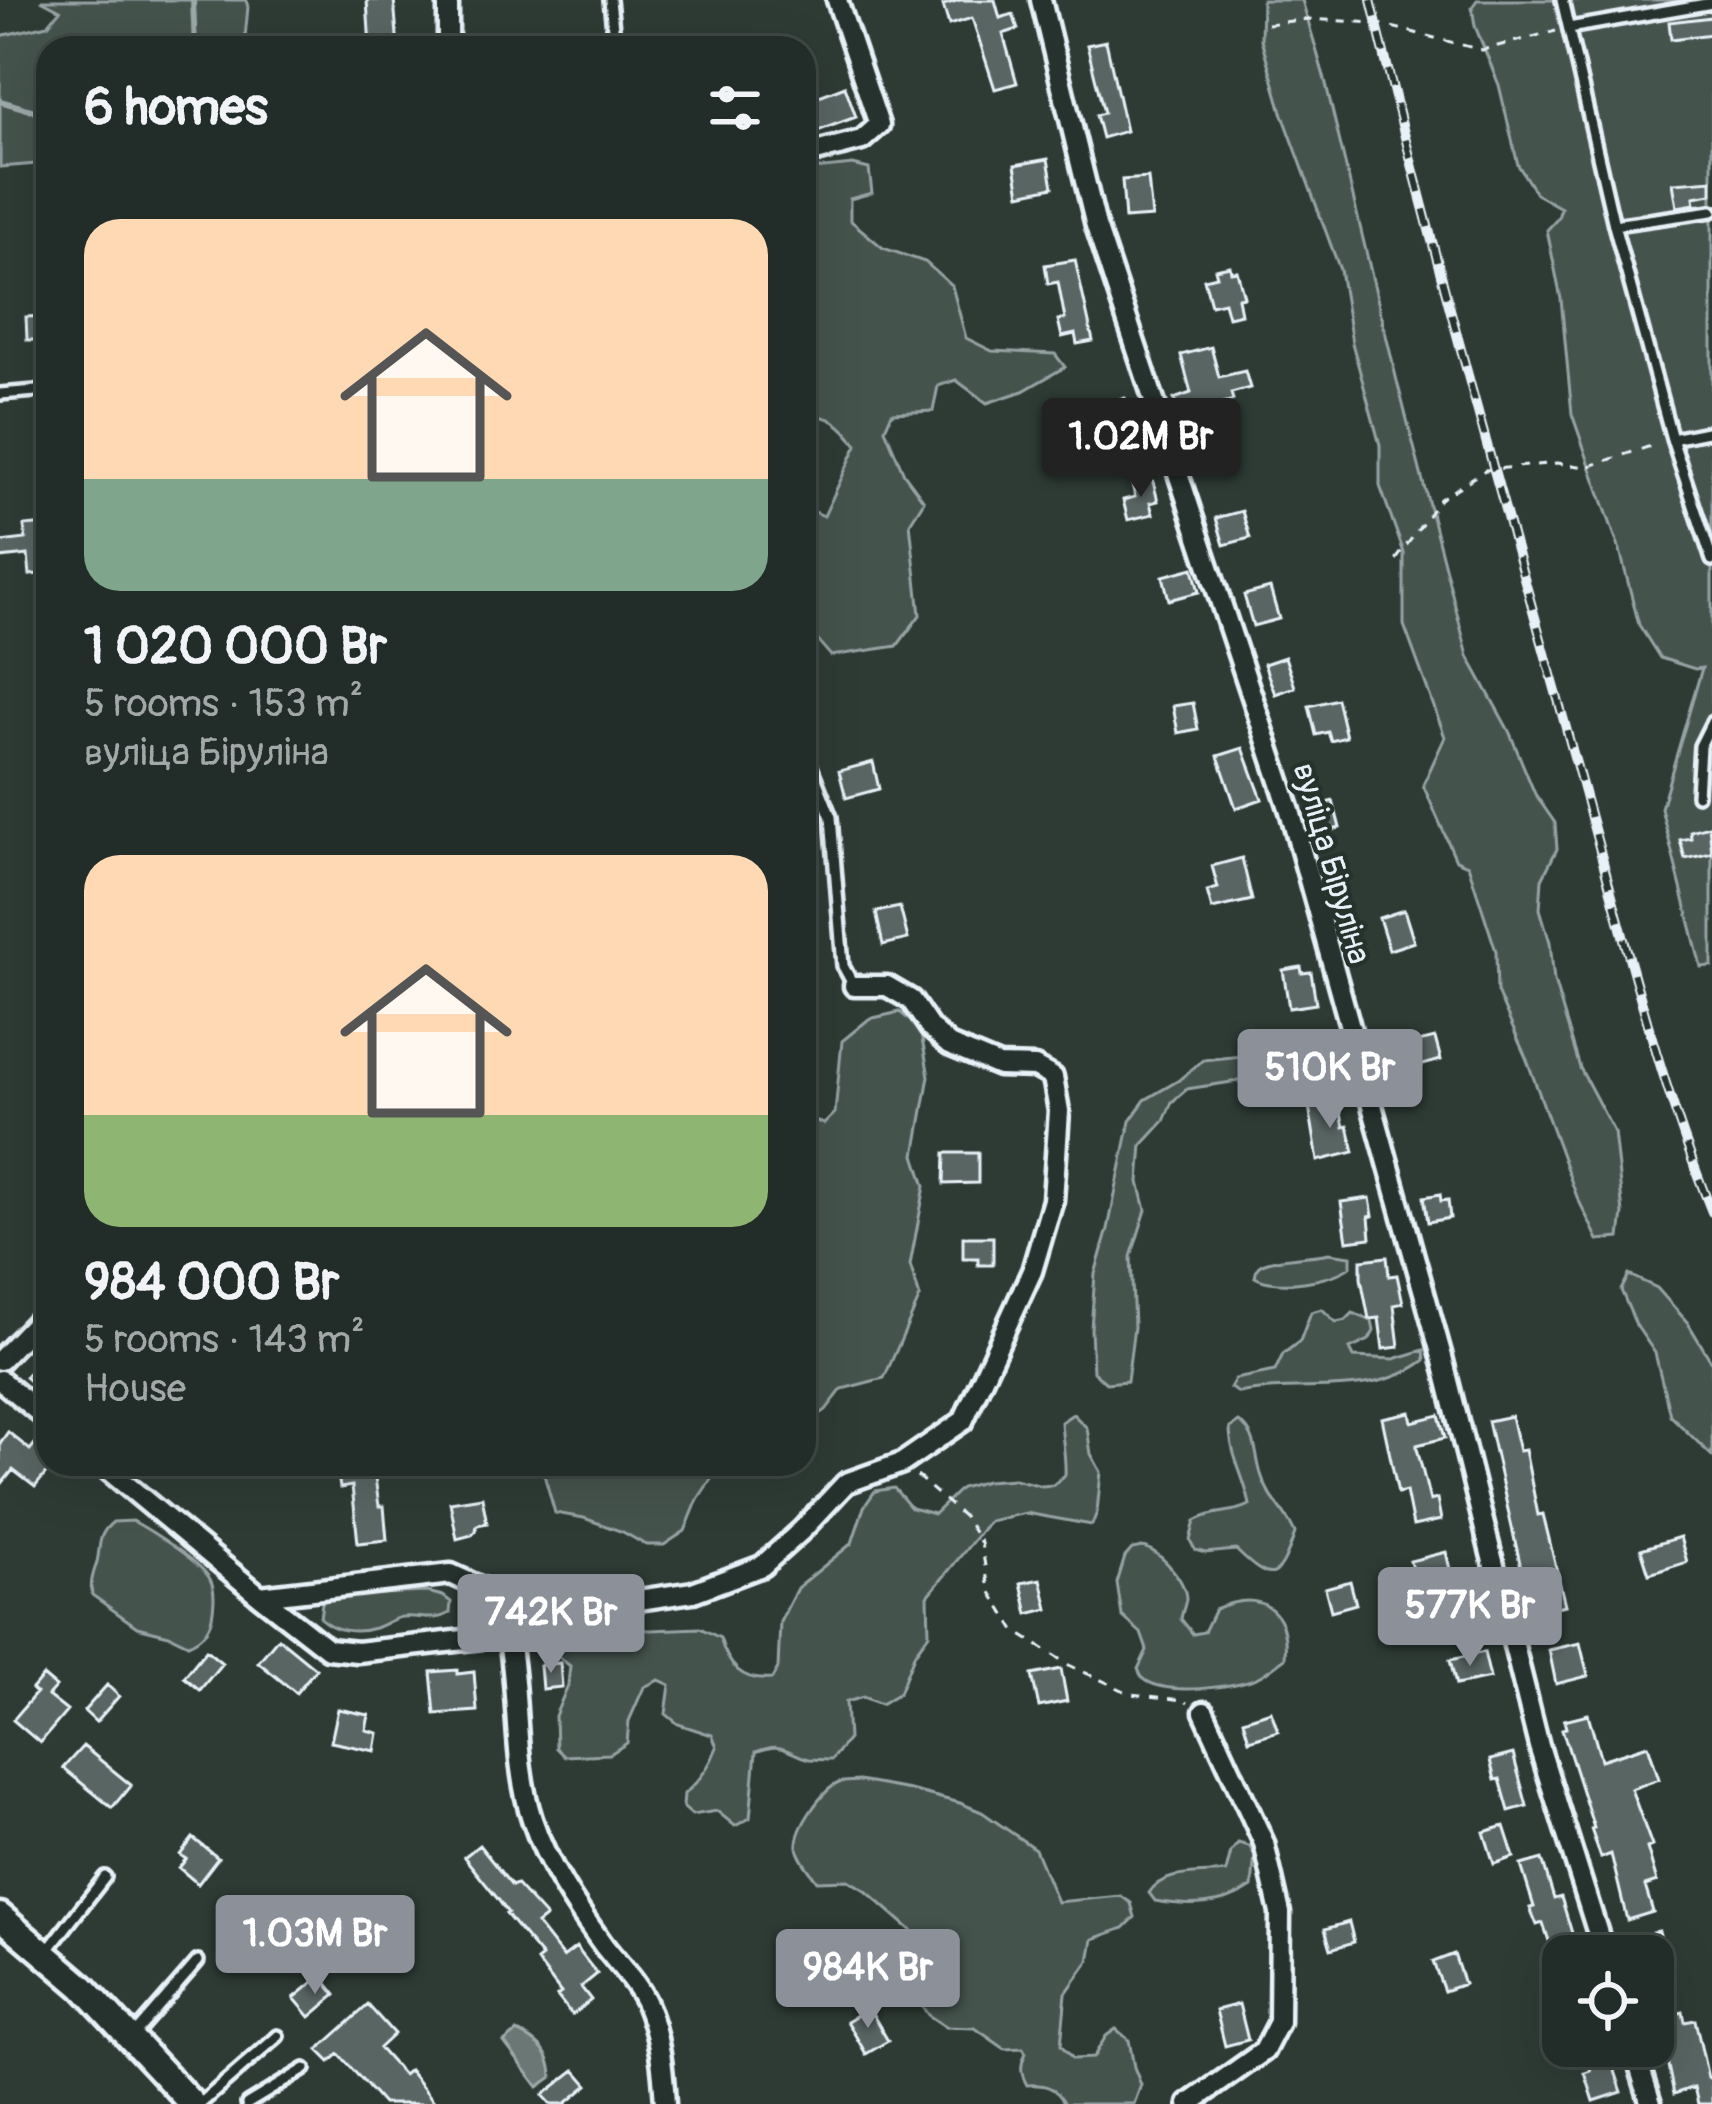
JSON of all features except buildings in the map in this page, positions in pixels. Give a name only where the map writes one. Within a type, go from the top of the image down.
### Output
[{"type":"main road","points":[[0,1916],[83,1987],[196,2104]]},
{"type":"street","points":[[448,0],[448,36]]},
{"type":"street","points":[[816,152],[862,140],[879,125],[837,0]]},
{"type":"street","name":"вуліца Біруліна","points":[[1041,0],[1096,226],[1290,811],[1442,1357],[1539,1746],[1598,1935]]},
{"type":"street","points":[[115,1476],[328,1649],[357,1652],[509,1635],[543,1614],[693,1592],[762,1566],[846,1483],[902,1463],[963,1421],[1032,1271],[1053,1200],[1059,1111],[1053,1077],[1035,1067],[999,1066],[950,1045],[930,1028],[911,1000],[886,986],[854,986]]},
{"type":"street","points":[[0,1360],[36,1322]]},
{"type":"street","points":[[0,1380],[36,1410]]},
{"type":"street","points":[[260,1596],[451,1574],[495,1594],[509,1635],[516,1726],[530,1814],[547,1858],[645,2002],[662,2052],[665,2104]]},
{"type":"street","points":[[1189,2104],[1264,2051],[1279,2022],[1280,1913],[1264,1844],[1204,1712]]},
{"type":"street","points":[[1640,2067],[1651,2104]]},
{"type":"lane","points":[[610,0],[614,36]]},
{"type":"lane","points":[[1562,0],[1614,225],[1672,439],[1712,560]]},
{"type":"lane","points":[[1569,28],[1712,3]]},
{"type":"lane","points":[[1614,225],[1712,211]]},
{"type":"lane","points":[[0,394],[36,391]]},
{"type":"lane","points":[[1672,439],[1712,431]]},
{"type":"lane","points":[[1696,795],[1700,746],[1712,722]]},
{"type":"lane","points":[[816,779],[831,817],[843,966],[854,986]]},
{"type":"lane","points":[[45,1954],[105,1877]]},
{"type":"lane","points":[[130,2038],[198,1961]]},
{"type":"lane","points":[[196,2104],[278,2036]]},
{"type":"lane","points":[[247,2104],[305,2069]]},
{"type":"path","points":[[1268,24],[1308,20],[1376,23],[1482,50],[1569,28]]},
{"type":"path","points":[[1396,560],[1440,500],[1485,470],[1557,463],[1587,467],[1672,439]]},
{"type":"path","points":[[902,1463],[964,1516],[981,1543],[989,1589],[1015,1630],[1069,1665],[1131,1694],[1183,1700],[1204,1712]]},
{"type":"shaded area","points":[[41,0],[246,0],[248,7],[245,36],[36,36],[36,164],[0,167],[0,36],[48,25],[60,10]]},
{"type":"shaded area","points":[[1262,0],[1302,0],[1468,656],[1509,731],[1535,794],[1555,823],[1557,849],[1542,879],[1540,909],[1554,981],[1580,1068],[1614,1132],[1623,1213],[1620,1238],[1598,1240],[1577,1197],[1497,992],[1496,951],[1468,865],[1456,860],[1423,785],[1445,737],[1404,625],[1404,553],[1380,486],[1380,445],[1352,343],[1340,270],[1282,112],[1261,39]]},
{"type":"shaded area","points":[[1477,0],[1712,0],[1712,966],[1701,967],[1661,808],[1702,668],[1660,658],[1639,625],[1620,551],[1572,414],[1561,299],[1547,230],[1561,208],[1536,194],[1518,165],[1499,85],[1475,26],[1472,7]]},
{"type":"shaded area","points":[[853,165],[869,169],[872,193],[850,199],[850,220],[883,248],[925,262],[952,286],[966,338],[992,351],[1055,354],[1065,367],[1023,391],[987,403],[956,380],[938,386],[933,411],[892,413],[885,429],[904,474],[924,501],[910,523],[920,615],[897,646],[831,656],[816,638],[816,512],[824,516],[857,445],[835,422],[816,416],[816,169]]},
{"type":"shaded area","points":[[900,1012],[920,1029],[929,1076],[915,1155],[925,1186],[910,1265],[920,1297],[884,1378],[842,1389],[816,1417],[816,1122],[824,1124],[835,1113],[842,1041],[869,1019]]},
{"type":"shaded area","points":[[1242,1056],[1322,1060],[1322,1068],[1187,1089],[1142,1145],[1139,1182],[1146,1210],[1131,1257],[1134,1327],[1127,1381],[1106,1383],[1093,1372],[1095,1274],[1130,1121],[1145,1100],[1203,1060]]},
{"type":"shaded area","points":[[1329,1253],[1351,1256],[1351,1266],[1304,1282],[1276,1283],[1255,1277],[1258,1267],[1270,1261]]},
{"type":"shaded area","points":[[1629,1275],[1657,1288],[1688,1323],[1712,1363],[1712,1456],[1670,1415],[1655,1353],[1621,1290]]},
{"type":"shaded area","points":[[1322,1309],[1336,1322],[1353,1313],[1372,1321],[1369,1340],[1350,1349],[1354,1357],[1394,1359],[1424,1350],[1425,1360],[1404,1373],[1359,1385],[1239,1393],[1230,1388],[1235,1379],[1275,1371],[1283,1354],[1300,1341],[1311,1312]]},
{"type":"shaded area","points":[[1073,1414],[1087,1428],[1091,1454],[1101,1472],[1092,1525],[1026,1513],[989,1521],[928,1596],[929,1634],[915,1653],[899,1693],[881,1704],[863,1697],[846,1702],[848,1739],[831,1760],[809,1759],[778,1748],[756,1752],[750,1818],[735,1826],[717,1811],[692,1815],[683,1807],[684,1794],[704,1773],[717,1747],[712,1735],[678,1724],[666,1714],[670,1685],[659,1680],[644,1687],[629,1721],[627,1743],[610,1754],[564,1756],[556,1748],[555,1716],[570,1666],[559,1657],[539,1656],[535,1648],[551,1630],[568,1626],[700,1628],[720,1638],[727,1657],[744,1675],[772,1679],[778,1668],[780,1622],[797,1588],[852,1543],[875,1491],[894,1488],[911,1508],[934,1514],[961,1488],[986,1481],[1014,1479],[1053,1485],[1065,1475],[1061,1422]]},
{"type":"shaded area","points":[[1239,1422],[1252,1438],[1268,1490],[1295,1533],[1274,1573],[1259,1570],[1236,1550],[1205,1553],[1195,1550],[1190,1540],[1195,1521],[1250,1505],[1231,1438],[1230,1428]]},
{"type":"shaded area","points":[[544,1476],[713,1476],[685,1531],[664,1545],[646,1545],[584,1518],[555,1513]]},
{"type":"shaded area","points":[[133,1521],[186,1556],[210,1579],[212,1617],[204,1634],[193,1642],[137,1627],[92,1595],[104,1531],[113,1522]]},
{"type":"shaded area","points":[[1142,1547],[1163,1560],[1182,1583],[1186,1599],[1181,1619],[1193,1634],[1204,1632],[1215,1609],[1231,1603],[1258,1603],[1277,1615],[1285,1658],[1260,1676],[1219,1687],[1166,1687],[1143,1678],[1138,1669],[1147,1650],[1141,1633],[1122,1616],[1117,1583],[1125,1557]]},
{"type":"shaded area","points":[[427,1592],[451,1602],[450,1613],[399,1618],[360,1631],[338,1628],[320,1618],[322,1603],[331,1596]]},
{"type":"shaded area","points":[[859,1781],[910,1790],[982,1812],[1035,1849],[1057,1902],[1121,1896],[1131,1903],[1135,1917],[1124,1928],[1093,1939],[1089,1961],[1066,1993],[1061,2045],[1073,2059],[1093,2058],[1116,2029],[1129,2040],[1141,2085],[1134,2104],[1065,2104],[1050,2088],[1027,2085],[1022,2073],[1023,2048],[1005,2049],[975,2028],[946,2027],[928,2015],[914,1994],[913,1977],[923,1956],[913,1932],[848,1880],[817,1881],[798,1851],[800,1830],[818,1801],[839,1783]]},
{"type":"shaded area","points":[[1238,1843],[1249,1846],[1255,1855],[1252,1887],[1241,1894],[1193,1904],[1155,1901],[1149,1893],[1173,1877],[1226,1872]]},
{"type":"shaded area","points":[[517,2032],[537,2044],[549,2061],[552,2077],[538,2087],[504,2042]]},
{"type":"waterway","points":[[193,0],[194,36]]},
{"type":"waterway","points":[[0,101],[36,112]]},
{"type":"railway","points":[[1371,0],[1418,189],[1636,984],[1712,1212]]}]
